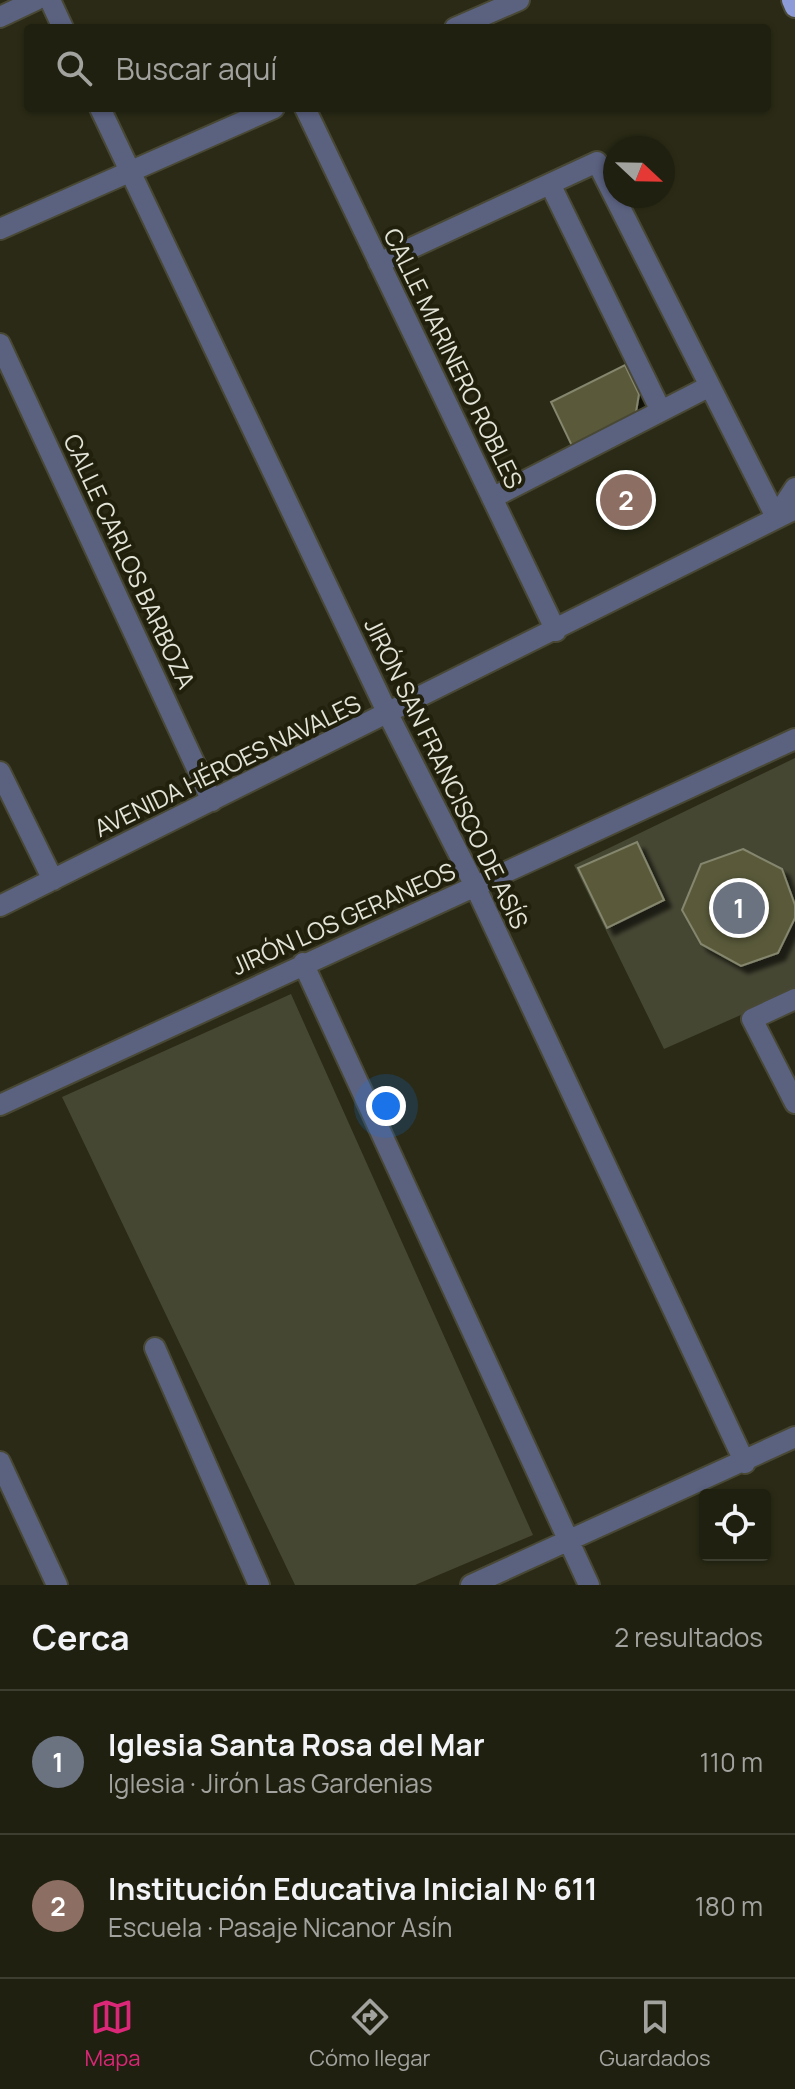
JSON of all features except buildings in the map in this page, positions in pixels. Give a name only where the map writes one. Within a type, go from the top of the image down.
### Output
[{"type":"main road","points":[[792,0],[795,7]]},
{"type":"street","points":[[0,17],[36,0]]},
{"type":"street","points":[[50,0],[61,24]]},
{"type":"street","points":[[464,24],[519,0]]},
{"type":"street","name":"JIRÓN SAN FRANCISCO DE ASÍS","points":[[102,112],[388,714],[475,886],[745,1463]]},
{"type":"street","points":[[0,229],[265,112]]},
{"type":"street","name":"CALLE MARINERO ROBLES","points":[[307,112],[556,631]]},
{"type":"street","points":[[379,263],[597,162],[710,386],[785,513]]},
{"type":"street","points":[[550,184],[661,411]]},
{"type":"street","name":"CALLE CARLOS BARBOZA","points":[[0,344],[212,801]]},
{"type":"street","points":[[492,498],[710,386]]},
{"type":"street","name":"AVENIDA HÉROES NAVALES","points":[[0,906],[556,631],[785,513],[795,488]]},
{"type":"street","name":"JIRÓN LOS GERANEOS","points":[[0,1105],[795,739]]},
{"type":"street","points":[[0,772],[53,880]]},
{"type":"street","points":[[303,963],[589,1585]]},
{"type":"street","points":[[795,999],[752,1019],[795,1103]]},
{"type":"street","points":[[155,1348],[259,1585]]},
{"type":"street","points":[[471,1585],[745,1463],[795,1437]]},
{"type":"street","points":[[0,1462],[57,1585]]},
{"type":"green space","points":[[795,758],[795,991],[664,1049],[574,865]]},
{"type":"green space","points":[[291,994],[533,1535],[415,1585],[295,1585],[62,1097]]},
{"type":"place","name":"Institución Educativa Inicial Nº 611","points":[[626,500]]},
{"type":"place","name":"Iglesia Santa Rosa del Mar","points":[[739,908]]}]
